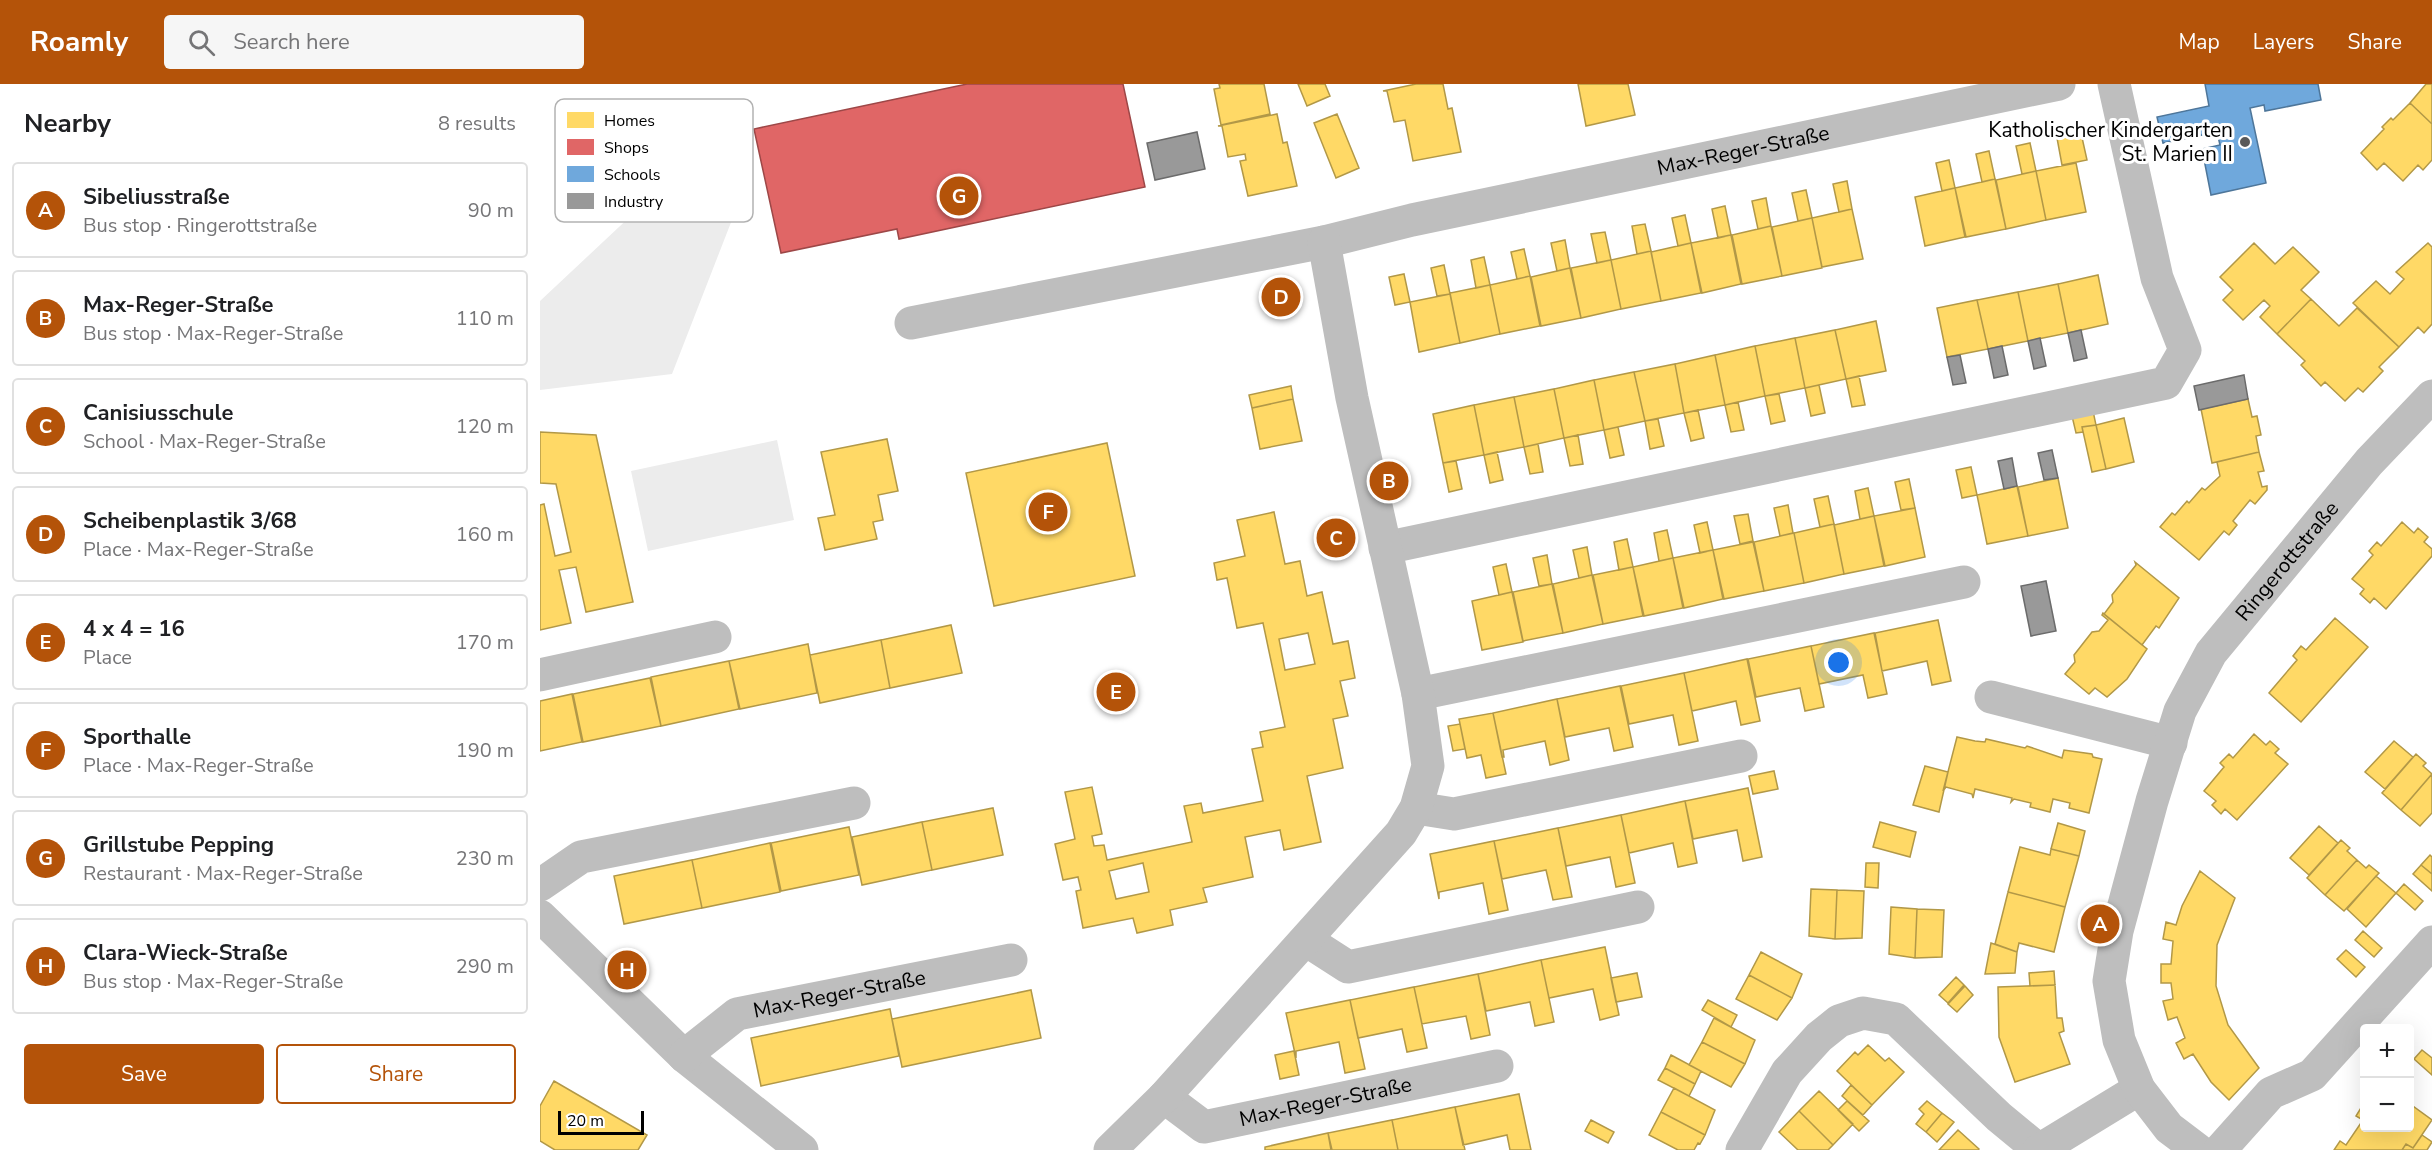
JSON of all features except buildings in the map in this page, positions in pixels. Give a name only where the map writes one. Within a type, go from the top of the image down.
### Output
[{"type":"street","name":"Max-Reger-Straße","points":[[911,323],[1324,242],[1412,220],[2059,84]]},
{"type":"street","points":[[1385,548],[2166,383],[2185,350],[2157,278],[2114,84]]},
{"type":"street","points":[[1110,1150],[1164,1097],[1401,833],[1416,808],[1428,766],[1418,694],[1352,398],[1324,242]]},
{"type":"street","name":"Ringerottstraße","points":[[2198,1150],[2169,1128],[2139,1089],[2119,1040],[2109,981],[2117,931],[2152,801],[2180,711],[2211,652],[2369,462],[2432,396]]},
{"type":"street","points":[[1418,694],[1964,582]]},
{"type":"street","points":[[540,675],[715,637]]},
{"type":"street","points":[[1991,698],[2171,743]]},
{"type":"street","points":[[1416,808],[1454,814],[1741,756]]},
{"type":"street","points":[[540,885],[581,857],[854,802]]},
{"type":"street","points":[[1306,940],[1348,967],[1638,907]]},
{"type":"street","points":[[540,916],[684,1056],[802,1150]]},
{"type":"street","points":[[2220,1150],[2271,1093],[2312,1075],[2432,942]]},
{"type":"street","name":"Max-Reger-Straße","points":[[684,1056],[737,1014],[1011,960]]},
{"type":"street","points":[[1742,1150],[1787,1072],[1839,1021],[1863,1013],[1896,1019],[1999,1117],[2039,1150],[2139,1089]]},
{"type":"street","name":"Max-Reger-Straße","points":[[1164,1097],[1204,1127],[1497,1066]]},
{"type":"shaded area","points":[[624,222],[731,222],[672,374],[540,390],[540,301]]},
{"type":"shaded area","points":[[777,440],[794,520],[648,551],[631,471]]},
{"type":"place","name":"Katholischer Kindergarten St. Marien II","points":[[2245,142]]},
{"type":"place","name":"Grillstube Pepping","points":[[959,196]]},
{"type":"place","name":"Scheibenplastik 3/68","points":[[1281,297]]},
{"type":"place","name":"Max-Reger-Straße","points":[[1389,481]]},
{"type":"place","name":"Sporthalle","points":[[1048,512]]},
{"type":"place","name":"Canisiusschule","points":[[1336,538]]},
{"type":"place","name":"4 x 4 = 16","points":[[1116,692]]},
{"type":"place","name":"Sibeliusstraße","points":[[2100,924]]},
{"type":"place","name":"Clara-Wieck-Straße","points":[[627,970]]}]
